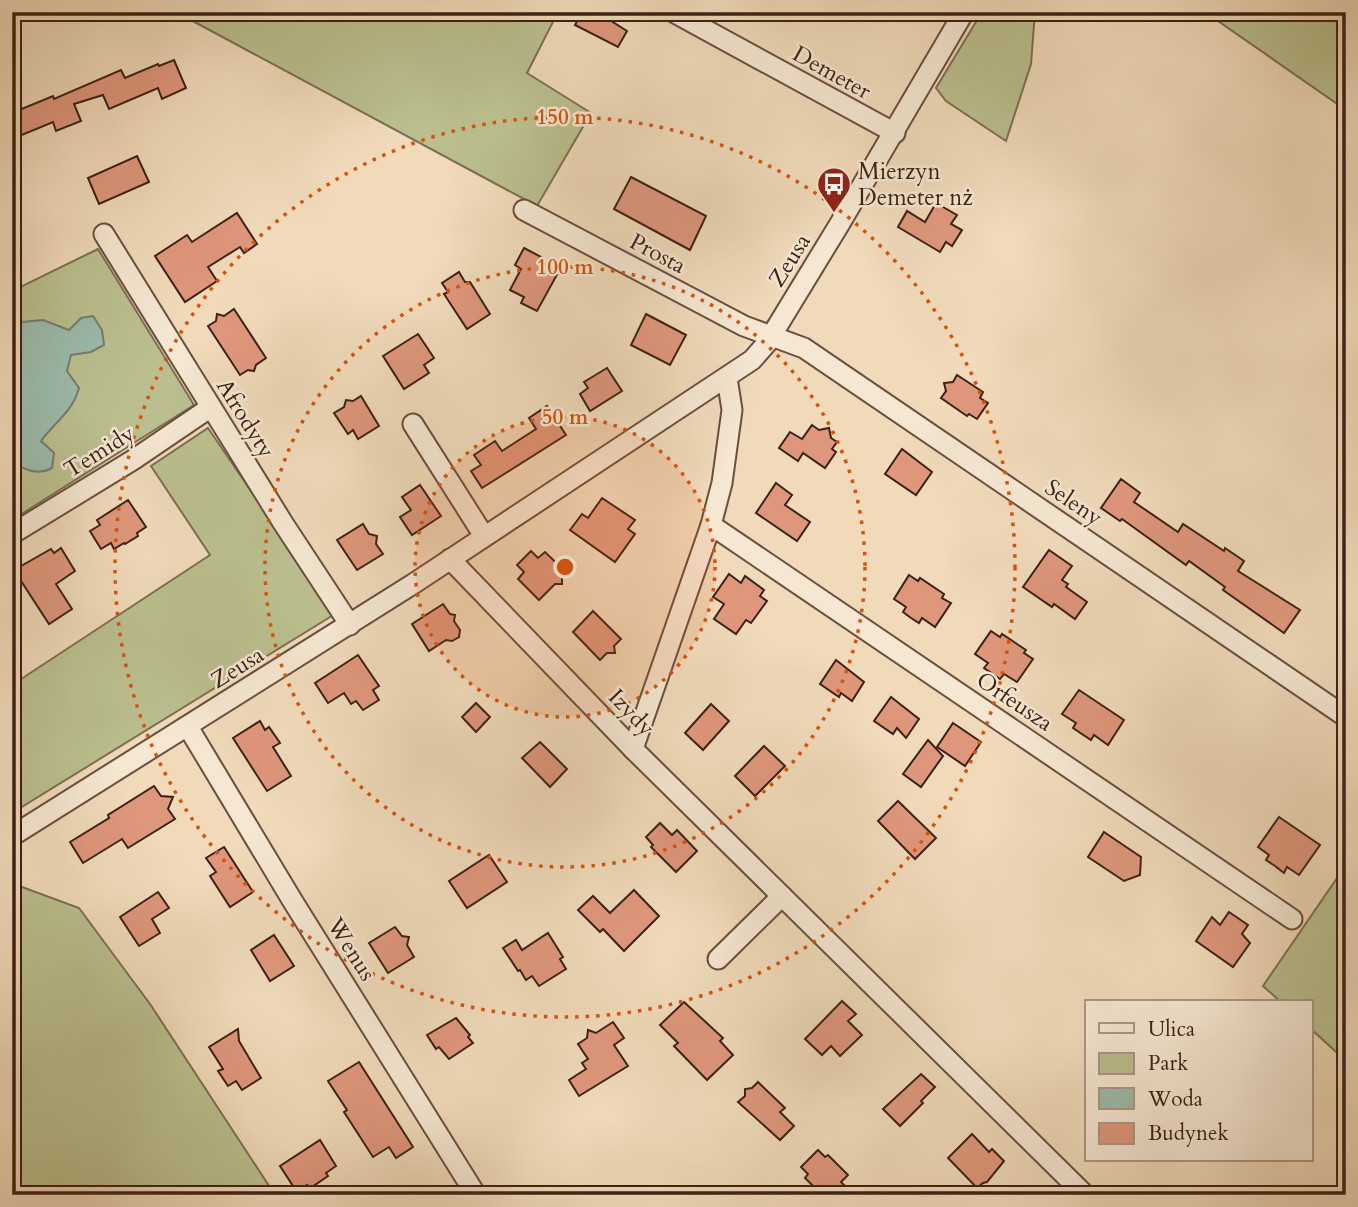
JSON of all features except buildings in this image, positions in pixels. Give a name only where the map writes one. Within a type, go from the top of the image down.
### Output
[{"type":"street","name":"Demeter","points":[[673,12],[895,133]]},
{"type":"street","name":"Zeusa","points":[[12,836],[350,625],[752,360],[771,336],[895,133],[964,12]]},
{"type":"street","name":"Prosta","points":[[524,210],[744,326],[771,336]]},
{"type":"street","name":"Afrodyty","points":[[104,234],[283,523],[350,625]]},
{"type":"street","name":"Seleny","points":[[771,336],[804,348],[1346,717]]},
{"type":"street","points":[[633,749],[711,524],[722,483],[732,398],[727,378]]},
{"type":"street","name":"Temidy","points":[[12,534],[133,460],[211,407]]},
{"type":"street","points":[[413,424],[484,536]]},
{"type":"street","name":"Orfeusza","points":[[711,524],[1292,919]]},
{"type":"street","name":"Izydy","points":[[450,559],[633,749],[1085,1195]]},
{"type":"street","name":"Wenus","points":[[188,727],[476,1195]]},
{"type":"street","points":[[718,959],[782,895]]},
{"type":"green space","points":[[176,12],[558,12],[527,73],[591,113],[537,206]]},
{"type":"green space","points":[[982,12],[1035,12],[1031,64],[1006,141],[946,101],[936,88]]},
{"type":"green space","points":[[1205,12],[1346,12],[1346,110]]},
{"type":"green space","points":[[98,249],[194,405],[12,520],[12,291]]},
{"type":"green space","points":[[208,428],[335,614],[12,813],[12,685],[210,555],[151,466]]},
{"type":"green space","points":[[1346,865],[1346,1061],[1312,1030],[1312,1000],[1279,1000],[1263,986]]},
{"type":"green space","points":[[22,887],[79,908],[150,1004],[275,1195],[12,1195],[12,890]]},
{"type":"water","points":[[93,316],[102,330],[104,345],[91,352],[71,355],[67,371],[79,388],[68,410],[41,441],[54,453],[52,468],[36,472],[12,462],[12,323],[43,320],[69,330],[81,318]]},
{"type":"place","name":"Mierzyn Demeter nż","points":[[834,214]]}]
